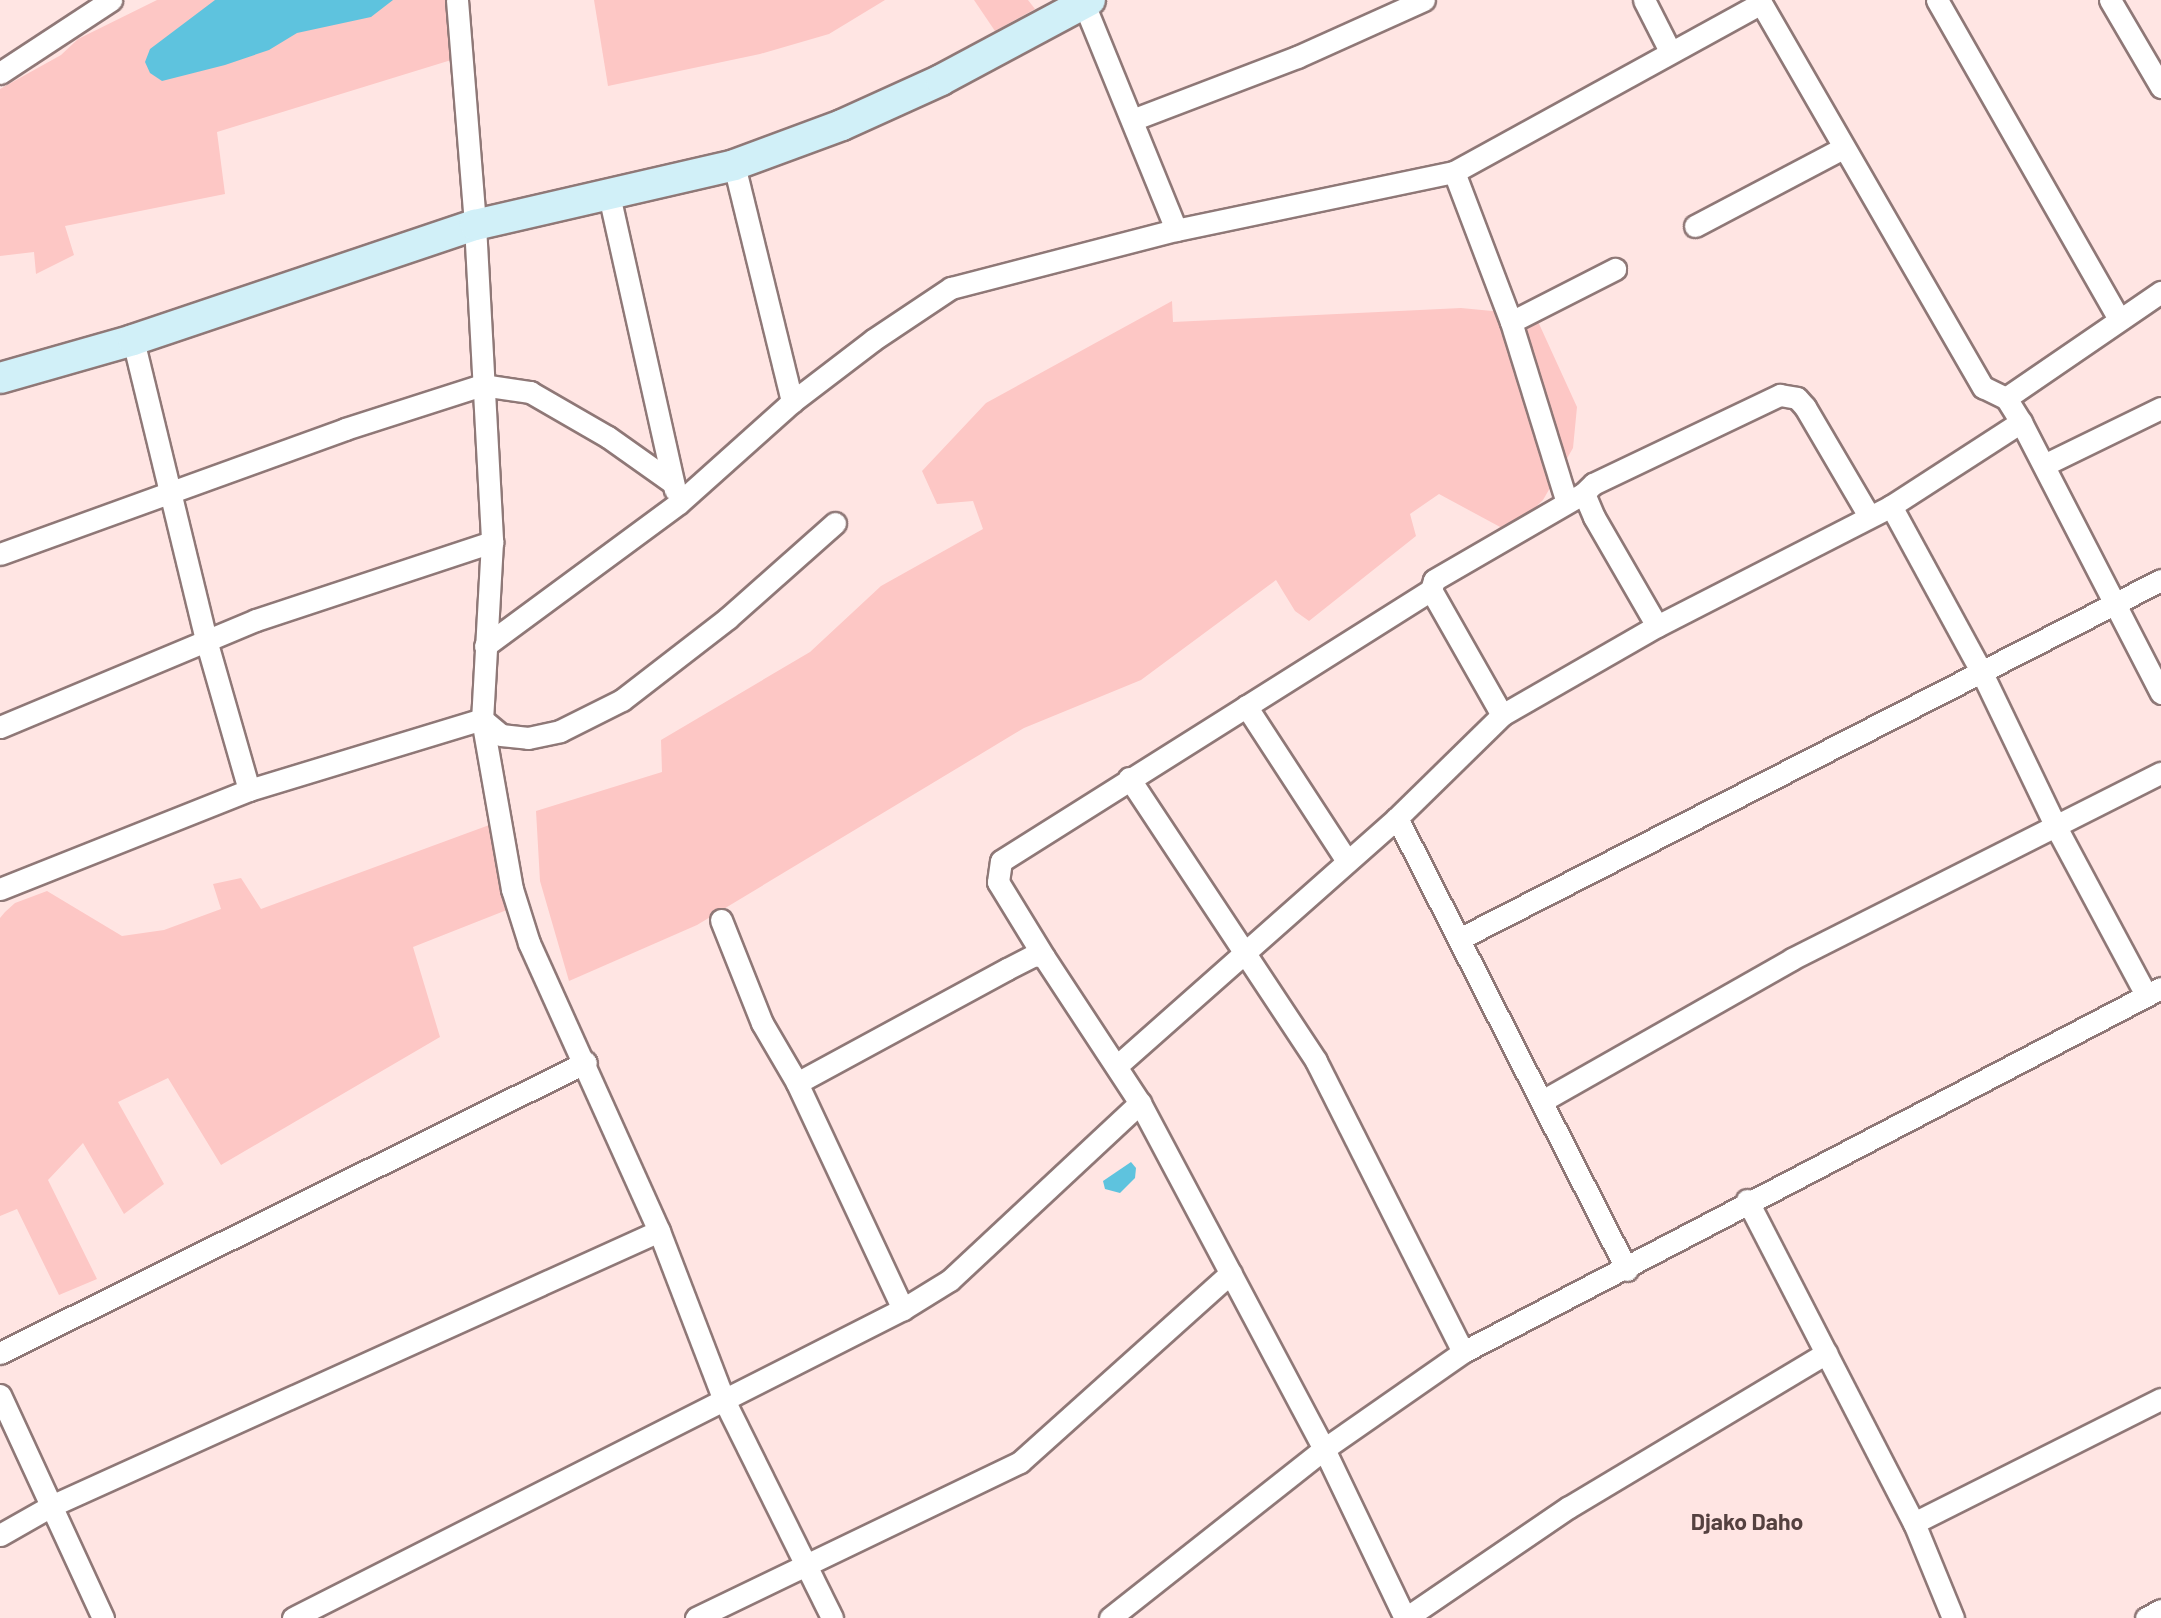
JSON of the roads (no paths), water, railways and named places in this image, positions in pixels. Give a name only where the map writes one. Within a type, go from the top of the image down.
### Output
[{"type":"street","points":[[0,74],[111,0]]},
{"type":"street","points":[[457,0],[475,225],[492,542],[482,719],[512,888],[529,943],[586,1062],[659,1231],[724,1400],[807,1562],[832,1618]]},
{"type":"street","points":[[1132,120],[1284,62],[1424,0]]},
{"type":"street","points":[[1644,0],[1670,51]]},
{"type":"street","points":[[1937,0],[2118,317]]},
{"type":"street","points":[[2110,0],[2161,88]]},
{"type":"street","points":[[0,378],[133,340],[475,225],[734,164],[842,125],[916,91],[1087,2],[1176,230]]},
{"type":"street","points":[[485,646],[792,402],[922,304],[951,288],[1176,230],[1454,172],[1670,51],[1762,3],[1843,148],[1983,387],[2006,398],[2021,422],[2112,604],[2161,693]]},
{"type":"street","points":[[1695,226],[1843,148]]},
{"type":"street","points":[[734,164],[792,402]]},
{"type":"street","points":[[1454,172],[1575,496],[1657,626]]},
{"type":"street","points":[[610,195],[676,493]]},
{"type":"street","points":[[1511,322],[1615,269]]},
{"type":"street","points":[[2006,398],[2118,317],[2161,292]]},
{"type":"street","points":[[133,340],[206,640],[249,790]]},
{"type":"street","points":[[0,554],[482,385],[530,392],[608,437],[676,493]]},
{"type":"street","points":[[1826,1353],[1569,1507],[1406,1618],[1324,1449],[1119,1064],[1044,957],[998,882],[1001,862],[1129,778],[1430,590],[1434,580],[1593,484],[1780,395],[1797,398],[1805,407],[1869,516]]},
{"type":"street","points":[[2044,465],[2161,408]]},
{"type":"street","points":[[1119,1064],[1248,953],[1347,860],[1397,818],[1502,715],[1657,626],[1891,506],[2021,422]]},
{"type":"street","points":[[1110,1618],[1324,1449],[1463,1352],[1627,1269],[1747,1200],[2153,992],[2056,827],[1982,671],[1891,506]]},
{"type":"street","points":[[482,719],[501,734],[528,737],[560,731],[596,715],[728,618],[835,523]]},
{"type":"street","points":[[0,727],[206,640],[492,542]]},
{"type":"street","points":[[1461,938],[2161,580]]},
{"type":"street","points":[[1430,590],[1502,715]]},
{"type":"street","points":[[1246,706],[1347,860]]},
{"type":"street","points":[[0,889],[249,790],[482,719]]},
{"type":"street","points":[[1544,1100],[1792,958],[2161,773]]},
{"type":"street","points":[[1129,778],[1248,953],[1316,1061],[1463,1352]]},
{"type":"street","points":[[1397,818],[1544,1100],[1627,1269]]},
{"type":"street","points":[[721,920],[762,1023],[797,1083],[903,1309]]},
{"type":"street","points":[[797,1083],[1007,969],[1035,956],[1044,957]]},
{"type":"street","points":[[0,1353],[586,1062]]},
{"type":"street","points":[[293,1618],[903,1309],[950,1280],[1140,1103]]},
{"type":"street","points":[[1747,1200],[1914,1523],[1953,1618]]},
{"type":"street","points":[[0,1535],[51,1506],[659,1231]]},
{"type":"street","points":[[696,1618],[807,1562],[1020,1462],[1231,1273]]},
{"type":"street","points":[[0,1395],[103,1618]]},
{"type":"street","points":[[1914,1523],[2161,1399]]},
{"type":"street","points":[[2146,1618],[2161,1610]]},
{"type":"water","points":[[215,0],[393,0],[371,17],[297,33],[269,50],[225,65],[162,81],[150,73],[145,62],[150,49]]},
{"type":"water","points":[[1131,1162],[1136,1168],[1135,1178],[1120,1193],[1105,1189],[1103,1181]]},
{"type":"district","name":"Djako Daho","points":[[1747,1521]]}]
